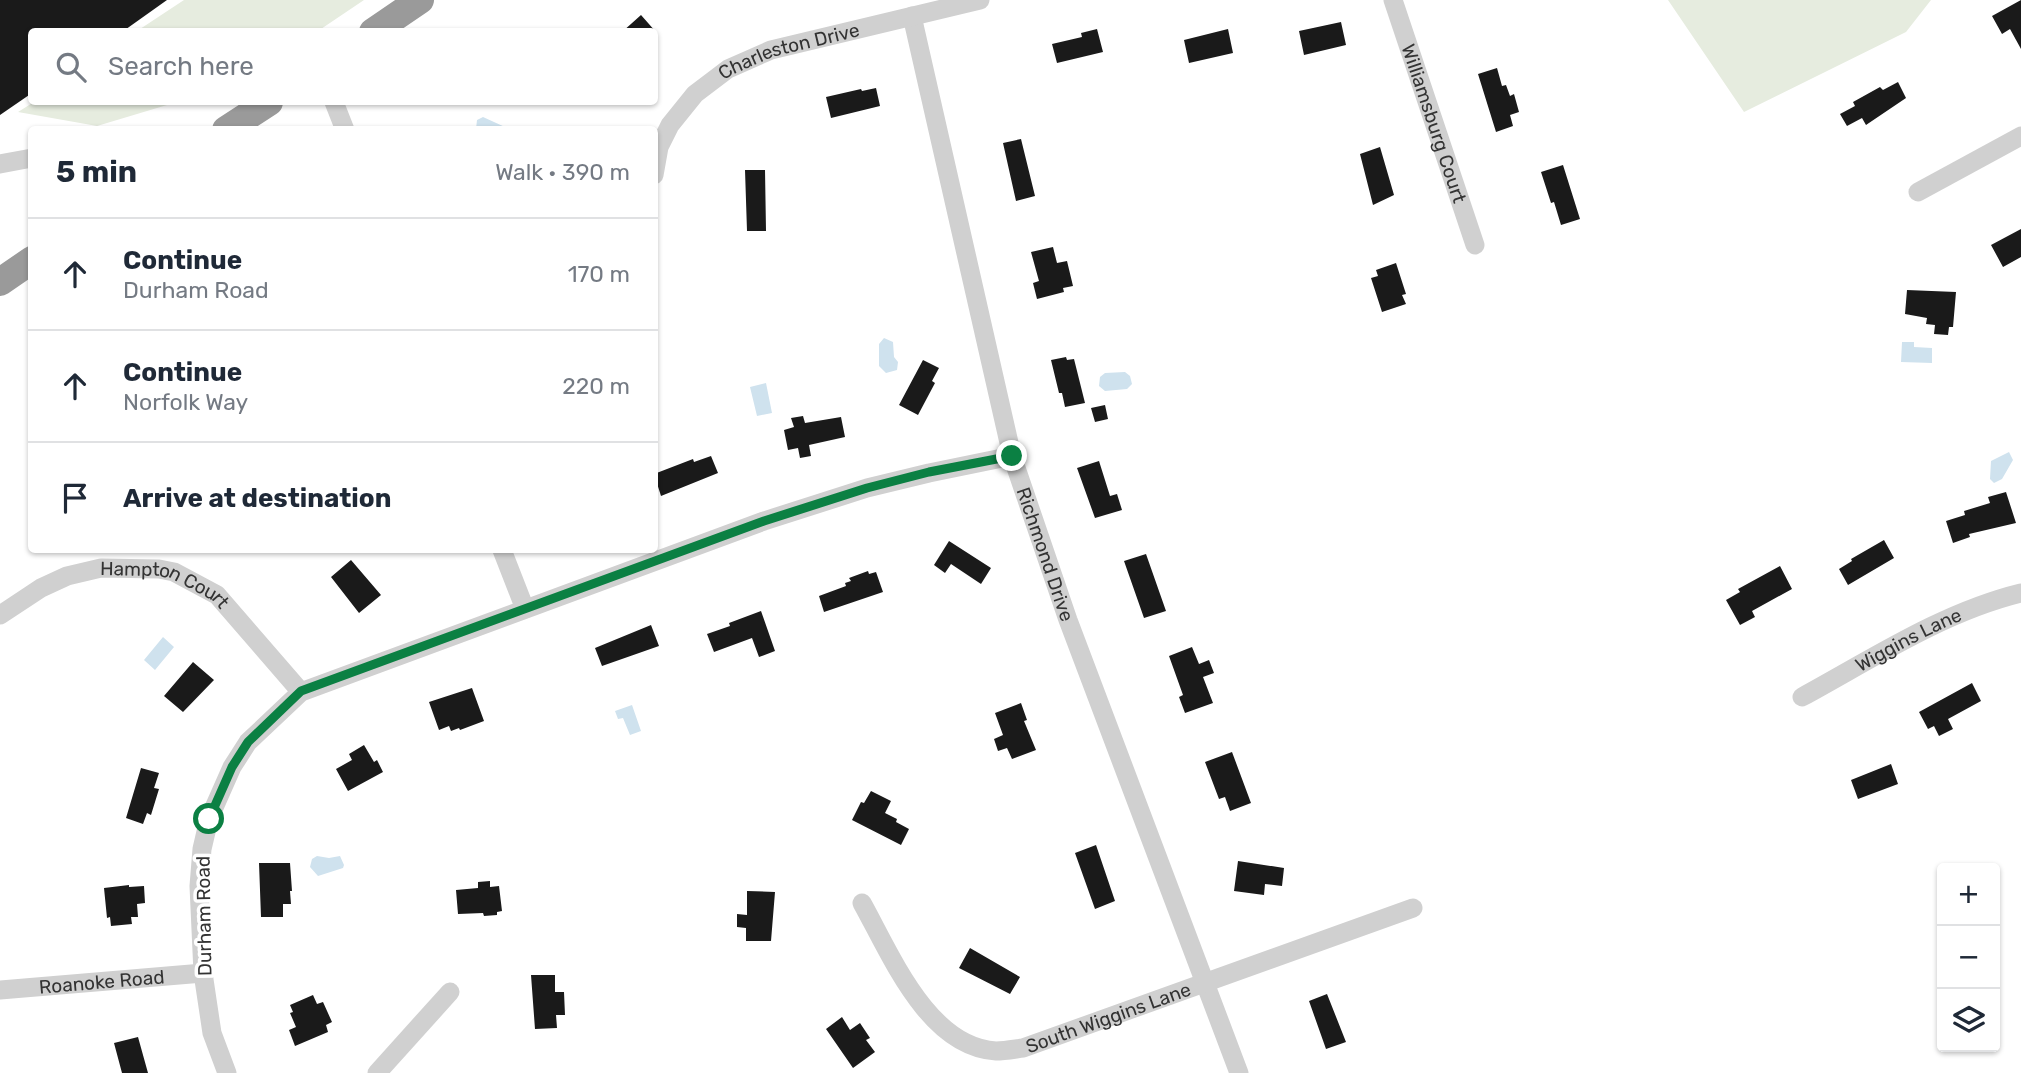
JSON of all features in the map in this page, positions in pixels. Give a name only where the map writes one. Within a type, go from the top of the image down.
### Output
[{"type":"highway","points":[[379,28],[420,0]]},
{"type":"highway","points":[[232,126],[264,105]]},
{"type":"highway","points":[[0,282],[28,263]]},
{"type":"street","name":"Charleston Drive","points":[[658,153],[670,125],[695,94],[728,69],[771,50],[980,0]]},
{"type":"street","name":"Williamsburg Court","points":[[1393,0],[1475,245]]},
{"type":"street","name":"Richmond Drive","points":[[912,16],[1012,456],[1068,620],[1240,1073]]},
{"type":"street","points":[[335,105],[343,126]]},
{"type":"street","points":[[1918,192],[2021,136]]},
{"type":"street","points":[[0,164],[28,159]]},
{"type":"street","name":"Durham Road","points":[[228,1073],[212,1033],[203,973],[199,886],[202,849],[209,819],[232,767],[248,742],[301,691],[764,521],[854,492],[929,472],[1012,456]]},
{"type":"street","points":[[503,553],[525,609]]},
{"type":"street","name":"Hampton Court","points":[[0,615],[40,588],[67,576],[117,567],[174,572],[217,595],[301,691]]},
{"type":"street","name":"Wiggins Lane","points":[[1802,697],[1937,624],[2006,596],[2021,593]]},
{"type":"street","name":"South Wiggins Lane","points":[[862,903],[911,992],[932,1020],[971,1045],[996,1051],[1024,1048],[1413,908]]},
{"type":"street","name":"Roanoke Road","points":[[0,990],[203,973]]},
{"type":"street","points":[[377,1073],[450,992]]},
{"type":"shaded area","points":[[184,0],[364,0],[322,28],[142,28]]},
{"type":"shaded area","points":[[1668,0],[1931,0],[1906,32],[1744,112]]},
{"type":"shaded area","points":[[29,105],[167,105],[97,126],[18,112]]},
{"type":"water","points":[[483,117],[503,126],[476,126],[477,120]]},
{"type":"water","points":[[884,338],[893,342],[894,357],[898,362],[897,370],[886,373],[879,366],[879,344]]},
{"type":"water","points":[[1902,342],[1914,342],[1914,347],[1932,348],[1932,363],[1901,362]]},
{"type":"water","points":[[1125,372],[1130,376],[1132,384],[1127,389],[1105,391],[1099,386],[1100,377],[1105,373]]},
{"type":"water","points":[[766,383],[772,413],[757,416],[750,387]]},
{"type":"water","points":[[2009,452],[2013,460],[2002,479],[1994,483],[1990,479],[1991,461]]},
{"type":"water","points":[[163,637],[174,647],[155,670],[144,660]]},
{"type":"water","points":[[632,705],[641,731],[630,735],[623,718],[618,719],[615,711]]},
{"type":"water","points":[[317,856],[340,856],[343,868],[318,876],[310,867],[312,859]]},
{"type":"building","points":[[0,0],[167,0],[128,28],[28,28],[28,96],[0,115]]},
{"type":"building","points":[[2021,0],[2021,49],[2010,29],[2002,34],[1992,16]]},
{"type":"building","points":[[641,15],[652,28],[626,28]]},
{"type":"building","points":[[1341,22],[1346,45],[1304,55],[1299,31]]},
{"type":"building","points":[[1097,29],[1103,52],[1057,63],[1052,44],[1082,37],[1081,33]]},
{"type":"building","points":[[1228,29],[1233,53],[1189,63],[1184,40]]},
{"type":"building","points":[[1497,68],[1502,86],[1506,85],[1510,96],[1514,94],[1519,112],[1510,115],[1513,126],[1496,132],[1478,74]]},
{"type":"building","points":[[1898,82],[1906,98],[1866,125],[1862,118],[1847,126],[1840,114],[1855,106],[1853,102],[1880,87],[1883,90]]},
{"type":"building","points":[[876,88],[880,106],[831,118],[826,97]]},
{"type":"building","points":[[1021,139],[1035,196],[1016,201],[1003,143]]},
{"type":"building","points":[[1380,147],[1394,195],[1373,205],[1360,154]]},
{"type":"building","points":[[1563,165],[1580,219],[1561,225],[1541,172]]},
{"type":"building","points":[[745,170],[765,170],[766,231],[747,231]]},
{"type":"building","points":[[2021,229],[2021,257],[2003,267],[1991,245]]},
{"type":"building","points":[[1053,247],[1057,263],[1067,261],[1073,286],[1063,288],[1064,292],[1037,299],[1033,283],[1039,281],[1031,252]]},
{"type":"building","points":[[1396,263],[1406,294],[1402,295],[1406,304],[1382,312],[1371,278],[1378,276],[1376,270]]},
{"type":"building","points":[[1907,290],[1956,292],[1953,327],[1949,327],[1948,335],[1934,334],[1935,325],[1926,324],[1927,318],[1905,314]]},
{"type":"building","points":[[1066,357],[1067,360],[1074,359],[1085,403],[1065,407],[1051,360]]},
{"type":"building","points":[[923,360],[939,368],[932,381],[935,383],[918,415],[899,405]]},
{"type":"building","points":[[1105,405],[1108,419],[1095,422],[1091,408]]},
{"type":"building","points":[[803,416],[805,423],[841,417],[845,437],[809,445],[811,456],[800,458],[798,448],[788,450],[784,430],[794,427],[791,418]]},
{"type":"building","points":[[711,456],[718,473],[661,496],[658,472],[693,459],[694,462]]},
{"type":"building","points":[[1099,461],[1110,496],[1117,494],[1122,510],[1095,518],[1077,468]]},
{"type":"building","points":[[2006,492],[2016,523],[1969,534],[1970,537],[1953,543],[1946,521],[1965,515],[1964,511],[1990,503],[1988,497]]},
{"type":"building","points":[[1884,540],[1894,558],[1848,585],[1839,569]]},
{"type":"building","points":[[949,541],[991,568],[981,584],[951,564],[945,573],[934,565]]},
{"type":"building","points":[[1146,554],[1166,611],[1144,618],[1124,561]]},
{"type":"building","points":[[351,560],[381,595],[359,613],[331,577]]},
{"type":"building","points":[[1780,566],[1792,589],[1752,611],[1755,617],[1740,625],[1726,600],[1740,592],[1738,589]]},
{"type":"building","points":[[868,571],[869,574],[876,572],[883,592],[824,612],[819,596],[846,586],[845,583],[851,581],[849,578]]},
{"type":"building","points":[[761,611],[775,651],[759,657],[752,638],[714,652],[707,634]]},
{"type":"building","points":[[651,625],[659,646],[602,666],[595,648]]},
{"type":"building","points":[[1192,647],[1199,664],[1209,660],[1214,673],[1203,677],[1213,703],[1185,713],[1179,697],[1183,695],[1169,656]]},
{"type":"building","points":[[193,662],[214,680],[183,712],[164,696]]},
{"type":"building","points":[[1972,683],[1981,701],[1948,719],[1953,729],[1939,736],[1934,726],[1928,729],[1919,712]]},
{"type":"building","points":[[472,688],[484,721],[460,730],[451,731],[449,726],[439,730],[429,702]]},
{"type":"building","points":[[1021,703],[1027,720],[1024,721],[1036,750],[1012,759],[1007,748],[998,751],[994,739],[1003,735],[995,713]]},
{"type":"building","points":[[364,745],[383,772],[348,791],[336,769],[352,760],[349,754]]},
{"type":"building","points":[[1232,752],[1251,803],[1230,811],[1225,797],[1219,799],[1205,762]]},
{"type":"building","points":[[1891,764],[1898,784],[1858,799],[1851,780]]},
{"type":"building","points":[[141,768],[159,773],[154,788],[159,789],[151,815],[147,813],[143,824],[126,818]]},
{"type":"building","points":[[871,791],[891,801],[885,813],[909,829],[901,845],[852,820],[861,802],[864,803]]},
{"type":"building","points":[[1096,845],[1115,901],[1095,909],[1075,853]]},
{"type":"building","points":[[1238,861],[1284,868],[1282,886],[1265,884],[1264,895],[1234,891]]},
{"type":"building","points":[[259,863],[290,863],[291,904],[283,904],[283,917],[261,917]]},
{"type":"building","points":[[490,881],[490,887],[499,886],[502,911],[497,912],[497,915],[484,916],[483,913],[458,914],[456,890],[478,888],[478,882]]},
{"type":"building","points":[[144,886],[145,903],[137,904],[138,917],[131,917],[132,924],[111,926],[110,917],[107,918],[104,888]]},
{"type":"building","points":[[747,891],[775,892],[771,941],[746,941],[746,928],[737,927],[737,914],[747,915]]},
{"type":"building","points":[[970,948],[1020,977],[1010,994],[959,968]]},
{"type":"building","points":[[531,975],[555,975],[555,992],[564,992],[565,1015],[556,1015],[557,1028],[535,1029]]},
{"type":"building","points":[[1327,994],[1346,1042],[1326,1049],[1309,1001]]},
{"type":"building","points":[[313,995],[317,1004],[323,1002],[332,1022],[326,1025],[328,1032],[295,1046],[289,1030],[296,1027],[290,1013],[293,1012],[290,1005]]},
{"type":"building","points":[[842,1017],[850,1030],[860,1023],[870,1038],[866,1040],[875,1052],[853,1068],[826,1029]]},
{"type":"building","points":[[138,1037],[148,1073],[122,1073],[114,1043]]},
{"type":"route","points":[[209,819],[232,767],[248,742],[301,691],[764,521],[867,488],[929,472],[1012,456]]}]
